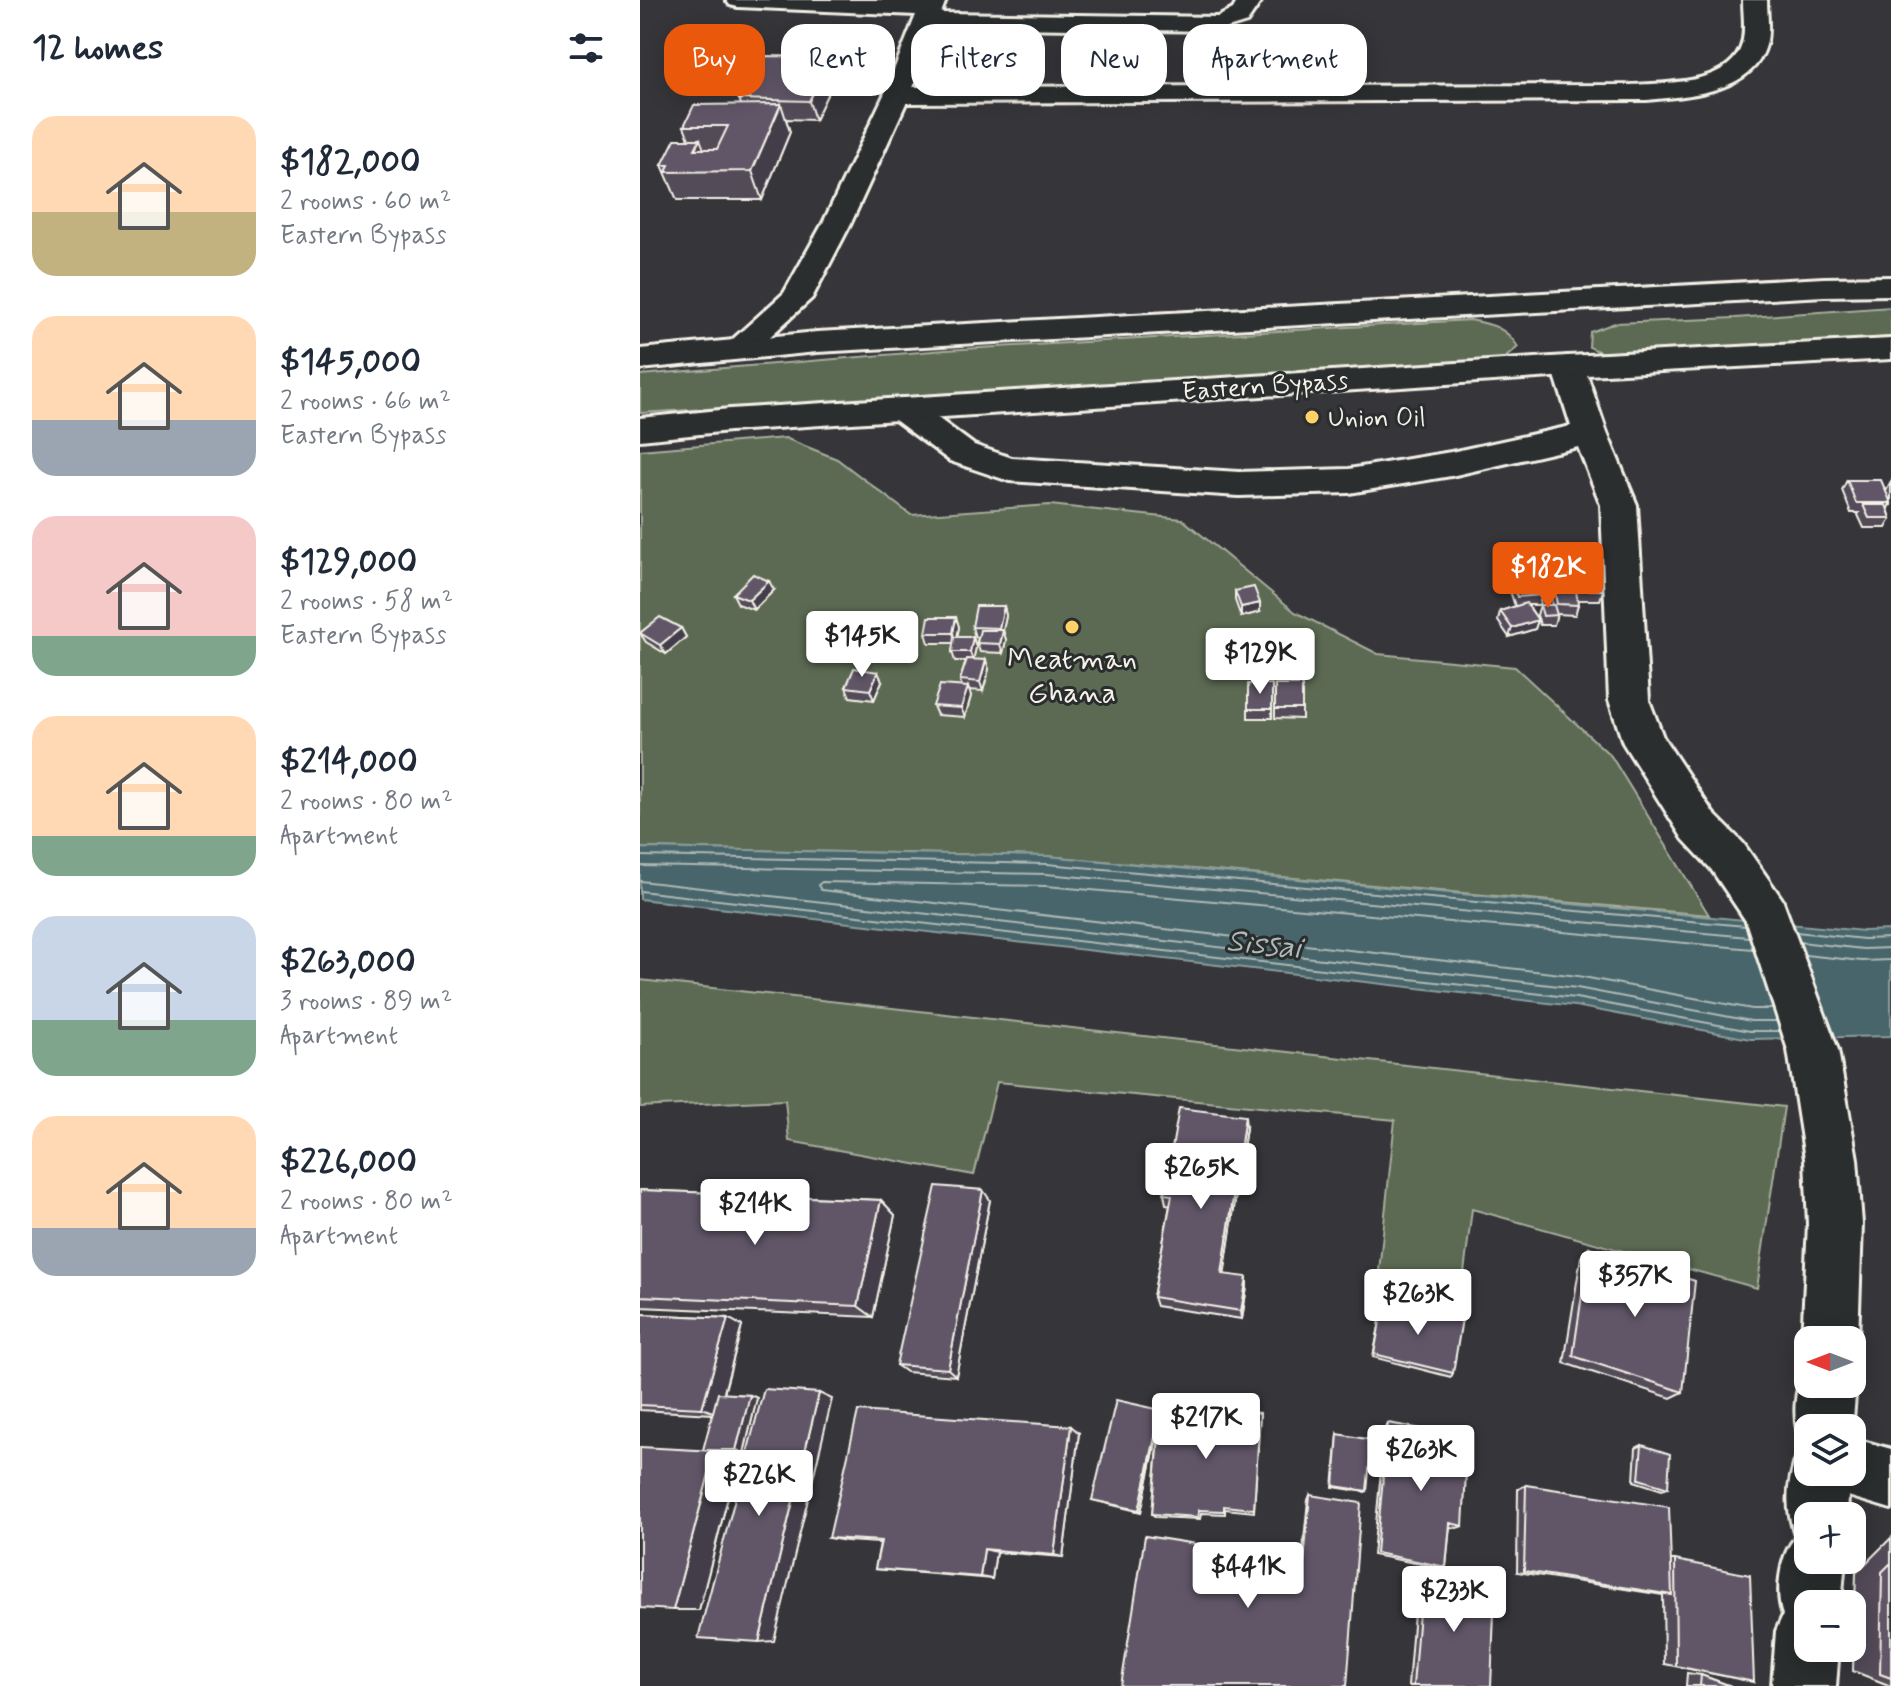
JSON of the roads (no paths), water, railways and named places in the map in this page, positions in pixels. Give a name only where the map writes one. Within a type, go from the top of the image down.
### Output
[{"type":"main road","points":[[738,0],[1218,24],[1236,20],[1245,12],[1250,0]]},
{"type":"main road","points":[[897,95],[1631,93],[1674,89],[1731,75],[1747,60],[1754,44],[1755,0]]},
{"type":"main road","points":[[739,348],[797,298],[837,223],[897,95],[930,9]]},
{"type":"main road","name":"Eastern Bypass","points":[[640,429],[903,409],[1558,334],[1824,287],[1891,286]]},
{"type":"main road","points":[[797,298],[817,342]]},
{"type":"main road","points":[[1558,334],[1590,433],[1619,505],[1629,700],[1634,720],[1644,743],[1698,826],[1727,856],[1766,913],[1813,1050],[1831,1159],[1835,1224],[1831,1326]]},
{"type":"main road","name":"Eastern Bypass","points":[[640,359],[817,342],[1558,334],[1891,349]]},
{"type":"main road","points":[[903,409],[962,453],[1009,469],[1239,484],[1349,481],[1451,464],[1590,433]]},
{"type":"main road","points":[[1866,1472],[1891,1479]]},
{"type":"main road","points":[[1804,1686],[1806,1662]]},
{"type":"water","name":"Sissai","points":[[640,848],[1047,856],[1864,931],[1891,930],[1891,1036],[1750,1039],[1575,1006],[640,899]]},
{"type":"place","name":"Union Oil","points":[[1312,417]]},
{"type":"place","name":"Meatman Ghana","points":[[1072,627]]}]
